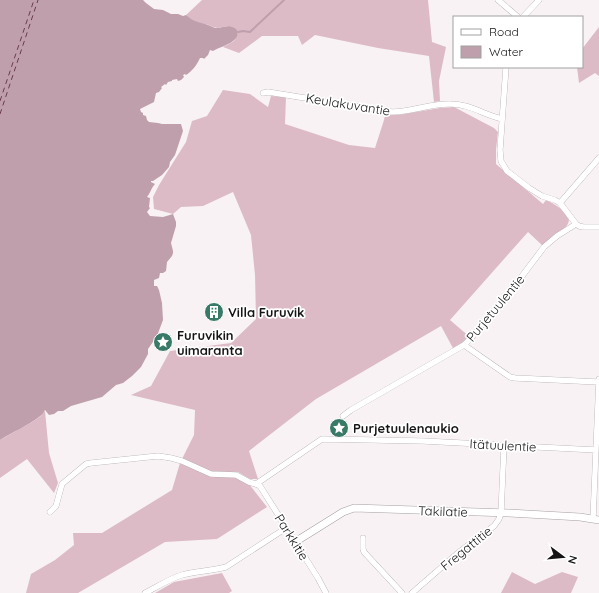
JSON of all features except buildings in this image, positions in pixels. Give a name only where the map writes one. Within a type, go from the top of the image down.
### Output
[{"type":"street","points":[[498,0],[517,16]]},
{"type":"street","points":[[524,16],[539,0]]},
{"type":"street","points":[[506,68],[500,154],[501,161],[514,177],[536,193],[556,200],[560,203],[576,224],[583,227],[599,227]]},
{"type":"street","name":"Keulakuvantie","points":[[263,93],[268,92],[392,112],[442,104],[455,104],[474,108],[488,115],[502,119]]},
{"type":"street","points":[[560,203],[599,158]]},
{"type":"street","name":"Purjetuulentie","points":[[342,416],[464,345],[513,288],[544,247],[556,236],[576,224]]},
{"type":"street","points":[[464,345],[510,377],[599,380],[594,512],[596,519]]},
{"type":"street","name":"Itätuulentie","points":[[256,484],[322,439],[596,450]]},
{"type":"street","name":"Fregattitie","points":[[412,593],[458,552],[496,523],[501,513],[504,446]]},
{"type":"street","points":[[50,512],[56,506],[62,484],[86,464],[91,463],[158,456],[182,461],[211,474],[236,474],[249,482],[256,484]]},
{"type":"street","name":"Parkkitie","points":[[256,484],[260,486],[326,593]]},
{"type":"street","name":"Takilatie","points":[[295,542],[343,512],[354,508],[501,513],[596,519]]},
{"type":"street","points":[[145,593],[182,575],[218,569],[226,566],[286,528]]},
{"type":"street","points":[[363,538],[364,552],[402,593]]},
{"type":"shaded area","points":[[202,0],[428,0],[432,42],[446,47],[439,81],[440,101],[434,102],[429,56],[378,48],[315,35],[302,45],[298,36],[262,36],[239,53],[223,47],[235,40],[238,32],[227,26],[218,28],[192,21],[186,15]]},
{"type":"shaded area","points":[[599,27],[599,76],[595,73],[579,83],[577,68],[583,68],[583,48]]},
{"type":"shaded area","points":[[223,90],[250,94],[268,107],[271,96],[286,97],[285,124],[349,145],[375,148],[385,114],[398,115],[454,107],[494,128],[498,132],[496,164],[543,204],[546,200],[559,208],[569,220],[566,227],[554,235],[543,246],[528,232],[450,320],[471,338],[454,350],[441,326],[316,399],[249,451],[258,479],[250,479],[238,472],[212,472],[182,459],[194,435],[195,410],[131,395],[151,386],[170,351],[231,343],[256,319],[255,275],[251,235],[233,192],[203,206],[181,207],[173,214],[154,209],[153,197],[186,142],[192,121],[207,116]]},
{"type":"shaded area","points":[[45,411],[49,453],[58,483],[54,493],[27,459],[0,478],[0,440],[32,422],[41,416]]},
{"type":"shaded area","points":[[180,463],[212,477],[235,477],[249,484],[267,507],[217,539],[165,542],[78,593],[26,593],[31,574],[55,560],[74,545],[73,533],[102,533],[172,490]]},
{"type":"shaded area","points":[[512,572],[535,584],[562,572],[578,577],[571,593],[501,593]]},
{"type":"shaded area","points":[[222,573],[232,591],[229,593],[155,593],[174,582]]},
{"type":"water","points":[[0,0],[143,0],[154,9],[163,10],[171,14],[186,15],[194,21],[214,28],[228,26],[232,27],[236,29],[238,33],[231,43],[213,51],[210,50],[204,59],[200,58],[194,68],[186,75],[183,75],[184,77],[181,80],[172,80],[161,87],[162,88],[159,92],[156,93],[154,102],[140,109],[149,122],[181,124],[183,131],[175,155],[170,162],[169,167],[162,175],[151,181],[155,184],[147,197],[150,198],[150,208],[147,212],[150,216],[163,217],[173,214],[176,226],[171,243],[173,253],[167,262],[166,271],[160,273],[159,278],[154,280],[154,286],[157,286],[159,290],[162,303],[163,320],[157,336],[148,349],[148,354],[141,367],[123,383],[116,385],[102,397],[71,406],[54,414],[49,415],[45,410],[41,415],[25,426],[0,440]]},
{"type":"waterway","points":[[238,32],[250,32],[284,0]]},
{"type":"ferry route","points":[[0,101],[34,0]]},
{"type":"ferry route","points":[[0,114],[38,0]]},
{"type":"place","name":"Villa Furuvik","points":[[214,312]]},
{"type":"place","name":"Furuvikin uimaranta","points":[[163,342]]},
{"type":"place","name":"Purjetuulenaukio","points":[[339,428]]}]
